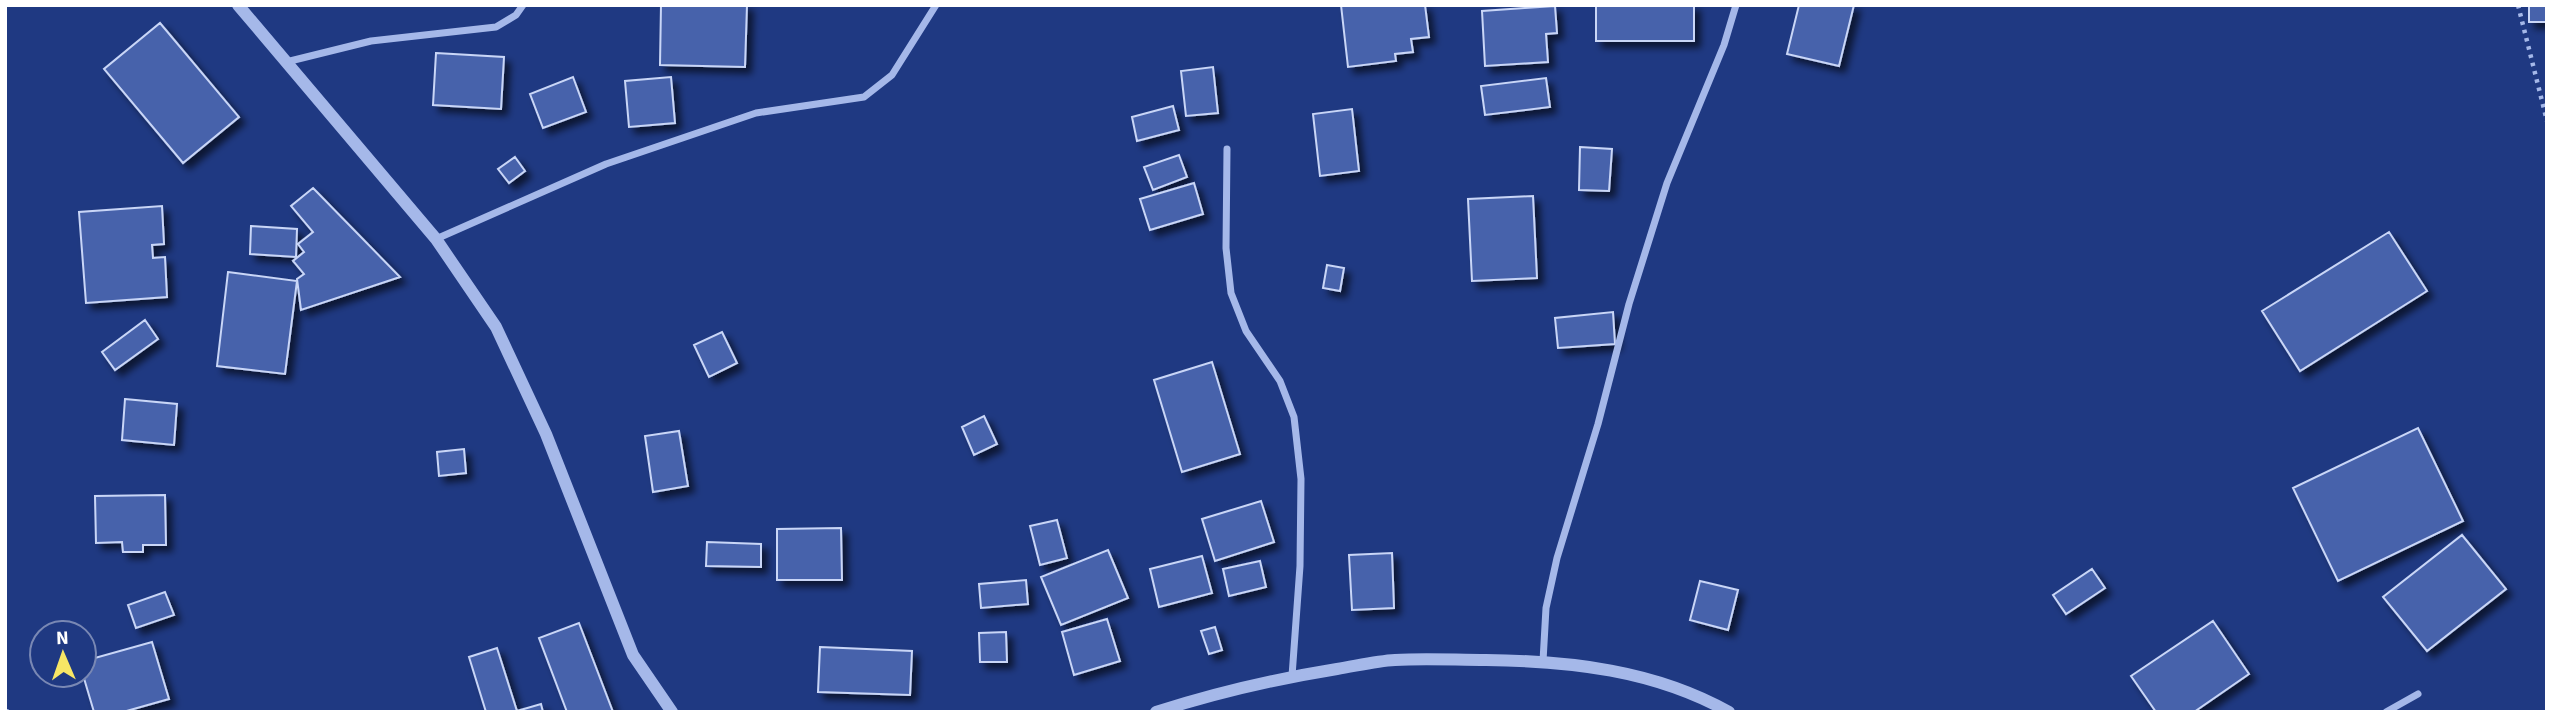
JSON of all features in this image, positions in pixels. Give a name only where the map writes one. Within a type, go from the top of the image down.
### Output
[{"type":"street","points":[[238,5],[436,239],[496,327],[546,434],[633,655],[672,712]]},
{"type":"street","points":[[286,62],[372,41],[496,27],[516,15],[523,5]]},
{"type":"street","points":[[436,239],[606,164],[756,113],[864,97],[892,75],[936,5]]},
{"type":"street","points":[[1543,661],[1546,608],[1557,558],[1598,424],[1629,304],[1667,183],[1724,46],[1736,5]]},
{"type":"street","points":[[1227,149],[1226,248],[1231,293],[1247,331],[1280,381],[1294,417],[1301,479],[1300,566],[1292,676]]},
{"type":"street","points":[[1156,712],[1217,692],[1292,676],[1394,660],[1543,661],[1590,665],[1632,674],[1712,702],[1728,712]]},
{"type":"street","points":[[2386,712],[2418,694]]},
{"type":"path","points":[[2518,5],[2547,121]]},
{"type":"path","points":[[5,711],[12,712]]},
{"type":"building","points":[[661,5],[747,5],[745,67],[660,65]]},
{"type":"building","points":[[1341,5],[1425,5],[1429,37],[1411,39],[1413,52],[1395,54],[1396,61],[1348,67]]},
{"type":"building","points":[[1596,5],[1694,5],[1694,41],[1596,41]]},
{"type":"building","points":[[1799,5],[1854,5],[1839,66],[1787,54]]},
{"type":"building","points":[[2529,5],[2547,5],[2547,22],[2529,22]]},
{"type":"building","points":[[1555,6],[1557,33],[1546,34],[1548,62],[1485,66],[1482,11]]},
{"type":"building","points":[[160,23],[239,117],[183,163],[104,69]]},
{"type":"building","points":[[436,53],[504,57],[501,109],[433,105]]},
{"type":"building","points":[[1213,67],[1218,113],[1186,116],[1181,71]]},
{"type":"building","points":[[573,77],[586,112],[543,128],[530,94]]},
{"type":"building","points":[[671,77],[675,123],[629,127],[625,81]]},
{"type":"building","points":[[1546,78],[1550,107],[1485,115],[1481,86]]},
{"type":"building","points":[[1173,106],[1179,130],[1137,141],[1132,117]]},
{"type":"building","points":[[1352,109],[1359,171],[1320,176],[1313,114]]},
{"type":"building","points":[[1580,147],[1612,149],[1609,191],[1579,190]]},
{"type":"building","points":[[1179,155],[1187,177],[1153,190],[1144,167]]},
{"type":"building","points":[[515,157],[525,171],[509,183],[498,169]]},
{"type":"building","points":[[1194,183],[1203,214],[1150,230],[1140,199]]},
{"type":"building","points":[[313,188],[400,277],[301,310],[297,279],[304,274],[293,261],[304,252],[298,244],[313,232],[291,206]]},
{"type":"building","points":[[1533,196],[1537,278],[1472,281],[1468,199]]},
{"type":"building","points":[[162,206],[164,244],[152,245],[153,258],[165,257],[167,297],[86,303],[79,212]]},
{"type":"building","points":[[251,226],[297,229],[296,257],[250,254]]},
{"type":"building","points":[[2389,232],[2427,291],[2300,371],[2262,311]]},
{"type":"building","points":[[1327,265],[1344,268],[1340,291],[1323,288]]},
{"type":"building","points":[[228,272],[297,281],[285,374],[217,366]]},
{"type":"building","points":[[1613,312],[1615,344],[1558,348],[1555,318]]},
{"type":"building","points":[[145,320],[158,339],[115,370],[102,352]]},
{"type":"building","points":[[722,332],[737,363],[709,377],[694,345]]},
{"type":"building","points":[[1212,362],[1240,454],[1182,472],[1154,380]]},
{"type":"building","points":[[125,399],[177,404],[174,445],[122,440]]},
{"type":"building","points":[[984,416],[997,444],[974,455],[962,427]]},
{"type":"building","points":[[2418,428],[2463,521],[2338,581],[2293,488]]},
{"type":"building","points":[[679,431],[688,486],[653,492],[645,436]]},
{"type":"building","points":[[464,449],[466,473],[439,476],[437,452]]},
{"type":"building","points":[[165,495],[166,545],[143,545],[143,552],[123,552],[122,542],[96,543],[95,496]]},
{"type":"building","points":[[1261,501],[1274,542],[1215,561],[1202,519]]},
{"type":"building","points":[[1057,520],[1067,558],[1040,565],[1030,526]]},
{"type":"building","points":[[841,528],[842,580],[777,580],[777,529]]},
{"type":"building","points":[[2462,535],[2506,589],[2427,651],[2383,597]]},
{"type":"building","points":[[707,542],[761,544],[761,567],[706,566]]},
{"type":"building","points":[[1108,550],[1128,598],[1061,625],[1041,577]]},
{"type":"building","points":[[1392,553],[1394,608],[1352,610],[1349,555]]},
{"type":"building","points":[[1202,556],[1212,593],[1159,607],[1150,569]]},
{"type":"building","points":[[1260,561],[1266,587],[1229,596],[1223,569]]},
{"type":"building","points":[[2092,569],[2105,588],[2066,614],[2053,595]]},
{"type":"building","points":[[1026,580],[1028,604],[981,608],[979,584]]},
{"type":"building","points":[[1700,581],[1738,590],[1728,630],[1690,620]]},
{"type":"building","points":[[165,592],[174,615],[136,628],[128,605]]},
{"type":"building","points":[[1107,619],[1120,661],[1074,675],[1062,632]]},
{"type":"building","points":[[2213,621],[2249,674],[2194,712],[2156,712],[2131,676]]},
{"type":"building","points":[[579,623],[613,712],[567,712],[539,638]]},
{"type":"building","points":[[1215,627],[1222,650],[1209,654],[1201,631]]},
{"type":"building","points":[[1006,632],[1007,662],[980,662],[979,633]]},
{"type":"building","points":[[152,642],[169,699],[123,712],[94,712],[87,689],[98,689],[98,657]]},
{"type":"building","points":[[820,647],[912,651],[910,695],[818,692]]},
{"type":"building","points":[[497,648],[517,711],[541,704],[543,712],[486,712],[469,657]]}]
